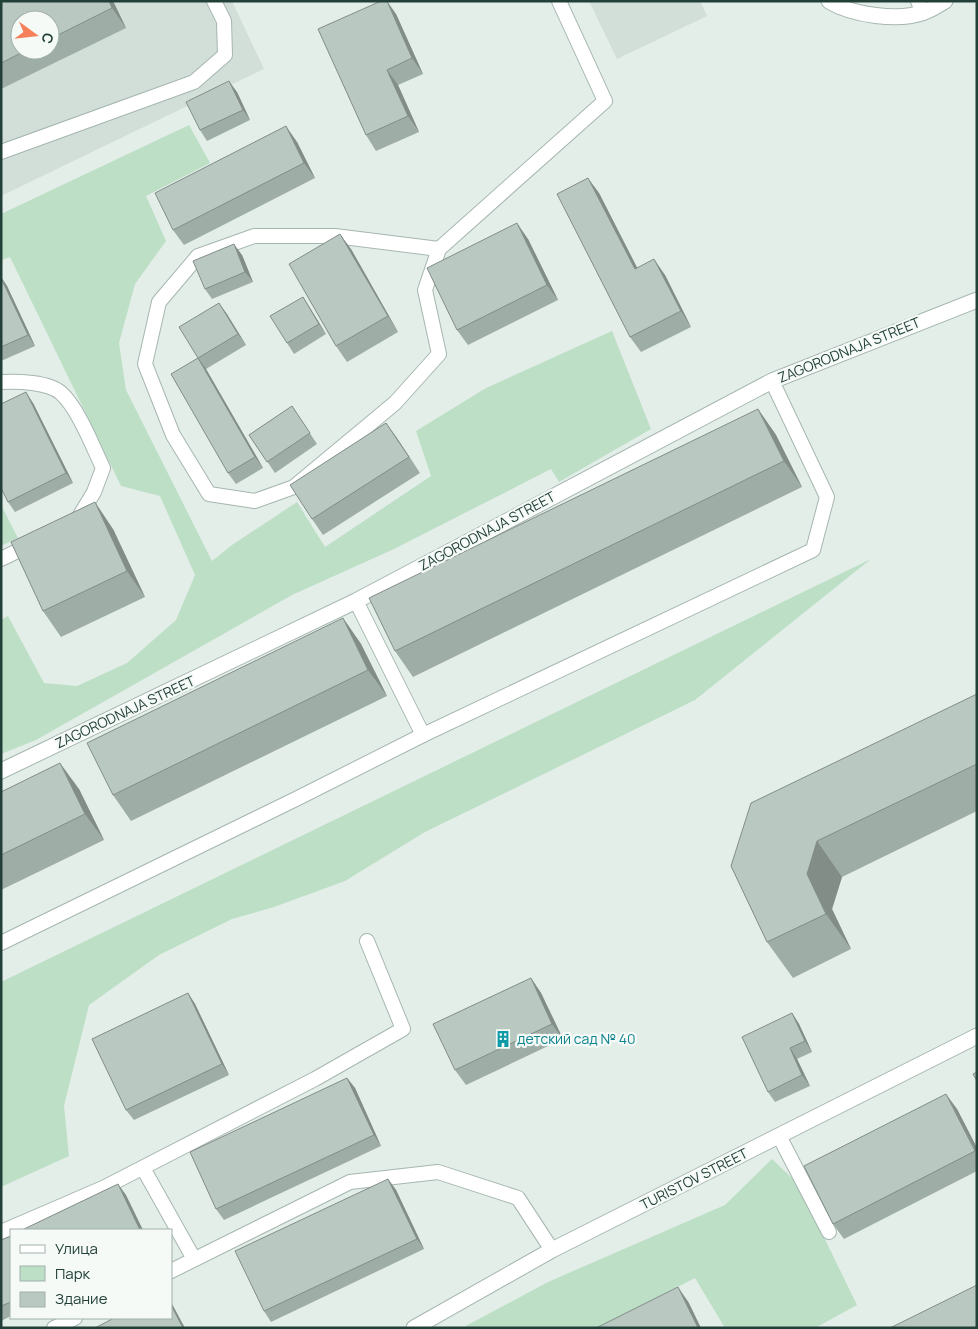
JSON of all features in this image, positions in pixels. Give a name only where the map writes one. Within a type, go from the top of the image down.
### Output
[{"type":"street","points":[[829,1],[840,8],[878,17],[945,1]]},
{"type":"street","name":"ZAGORODNAJA STREET","points":[[1,770],[356,601],[772,381],[977,300]]},
{"type":"street","name":"TURISTOV STREET","points":[[414,1328],[552,1250],[977,1036]]},
{"type":"lane","points":[[1,152],[194,82],[224,56],[224,21],[214,1]]},
{"type":"lane","points":[[439,249],[335,236],[254,236],[198,256],[159,302],[145,364],[173,435],[209,494],[255,500],[294,487],[395,403],[439,354],[425,290],[439,249],[605,101],[558,1]]},
{"type":"lane","points":[[1,382],[29,381],[61,392],[79,418],[103,468],[94,492],[78,521],[61,530]]},
{"type":"lane","points":[[1,943],[298,798],[423,734],[812,550],[827,497],[772,381]]},
{"type":"lane","points":[[1,559],[44,538]]},
{"type":"lane","points":[[356,601],[423,734]]},
{"type":"lane","points":[[1,1232],[103,1188],[143,1168],[315,1079],[403,1029],[367,941]]},
{"type":"lane","points":[[779,1136],[829,1232]]},
{"type":"lane","points":[[143,1168],[194,1259]]},
{"type":"lane","points":[[172,1270],[350,1182],[438,1172],[518,1198],[552,1250]]},
{"type":"lane","points":[[54,1328],[72,1319]]},
{"type":"shaded area","points":[[1,1],[232,1],[264,69],[1,196]]},
{"type":"shaded area","points":[[589,1],[700,1],[707,16],[617,59]]},
{"type":"green space","points":[[189,125],[210,163],[146,196],[166,241],[135,284],[119,343],[126,390],[212,561],[232,545],[297,502],[325,547],[431,476],[416,431],[486,388],[612,331],[651,429],[559,482],[551,469],[394,549],[292,595],[36,740],[1,754],[1,620],[8,616],[44,683],[77,686],[127,663],[176,620],[195,575],[160,496],[121,486],[10,257],[1,260],[1,214]]},
{"type":"green space","points":[[1,505],[18,538],[1,546]]},
{"type":"green space","points":[[871,559],[695,700],[425,832],[345,881],[274,907],[232,919],[159,955],[89,1005],[64,1106],[69,1156],[1,1187],[1,982]]},
{"type":"green space","points":[[772,1159],[798,1184],[857,1305],[815,1328],[725,1328],[695,1278],[597,1328],[462,1328],[548,1282],[725,1205]]},
{"type":"building","points":[[1,1],[109,1],[112,8],[60,34],[60,10],[10,10],[10,58],[1,63]]},
{"type":"building","points":[[381,1],[387,1],[412,58],[387,70],[408,116],[366,135],[318,29]]},
{"type":"building","points":[[229,81],[243,110],[200,130],[186,102]]},
{"type":"building","points":[[286,126],[304,163],[173,230],[155,193]]},
{"type":"building","points":[[588,178],[635,269],[654,259],[681,311],[630,337],[557,194]]},
{"type":"building","points":[[517,223],[547,285],[457,330],[427,268]]},
{"type":"building","points":[[340,234],[388,316],[336,346],[289,264]]},
{"type":"building","points":[[234,244],[245,272],[205,289],[193,261]]},
{"type":"building","points":[[1,278],[28,335],[1,347]]},
{"type":"building","points":[[303,297],[319,324],[287,343],[270,316]]},
{"type":"building","points":[[219,303],[238,334],[198,358],[179,327]]},
{"type":"building","points":[[198,358],[255,457],[228,473],[171,374]]},
{"type":"building","points":[[26,392],[66,473],[8,502],[1,488],[1,404]]},
{"type":"building","points":[[292,406],[310,433],[267,462],[249,435]]},
{"type":"building","points":[[758,409],[784,461],[395,651],[369,598]]},
{"type":"building","points":[[386,423],[409,457],[312,519],[290,485]]},
{"type":"building","points":[[95,502],[127,571],[43,611],[11,542]]},
{"type":"building","points":[[343,618],[368,670],[113,795],[87,743]]},
{"type":"building","points":[[977,694],[977,764],[817,841],[807,874],[826,914],[767,942],[731,866],[751,803]]},
{"type":"building","points":[[60,763],[85,814],[1,855],[1,792]]},
{"type":"building","name":"детский сад № 40","points":[[531,978],[552,1024],[455,1070],[433,1024]]},
{"type":"building","points":[[188,993],[222,1064],[126,1110],[92,1039]]},
{"type":"building","points":[[792,1013],[805,1041],[790,1048],[802,1075],[768,1092],[742,1037]]},
{"type":"building","points":[[977,1072],[977,1081],[973,1074]]},
{"type":"building","points":[[347,1078],[374,1135],[216,1209],[190,1152]]},
{"type":"building","points":[[946,1094],[975,1151],[833,1224],[804,1166]]},
{"type":"building","points":[[388,1179],[417,1239],[264,1311],[235,1251]]},
{"type":"building","points":[[118,1184],[140,1229],[24,1229]]},
{"type":"building","points":[[10,1236],[10,1302],[1,1306],[1,1240]]},
{"type":"building","points":[[977,1285],[977,1328],[890,1328]]},
{"type":"building","points":[[678,1287],[698,1328],[596,1328]]},
{"type":"building","points":[[172,1307],[183,1328],[95,1328],[112,1319],[172,1319]]},
{"type":"place","name":"детский сад № 40","points":[[503,1039]]}]
